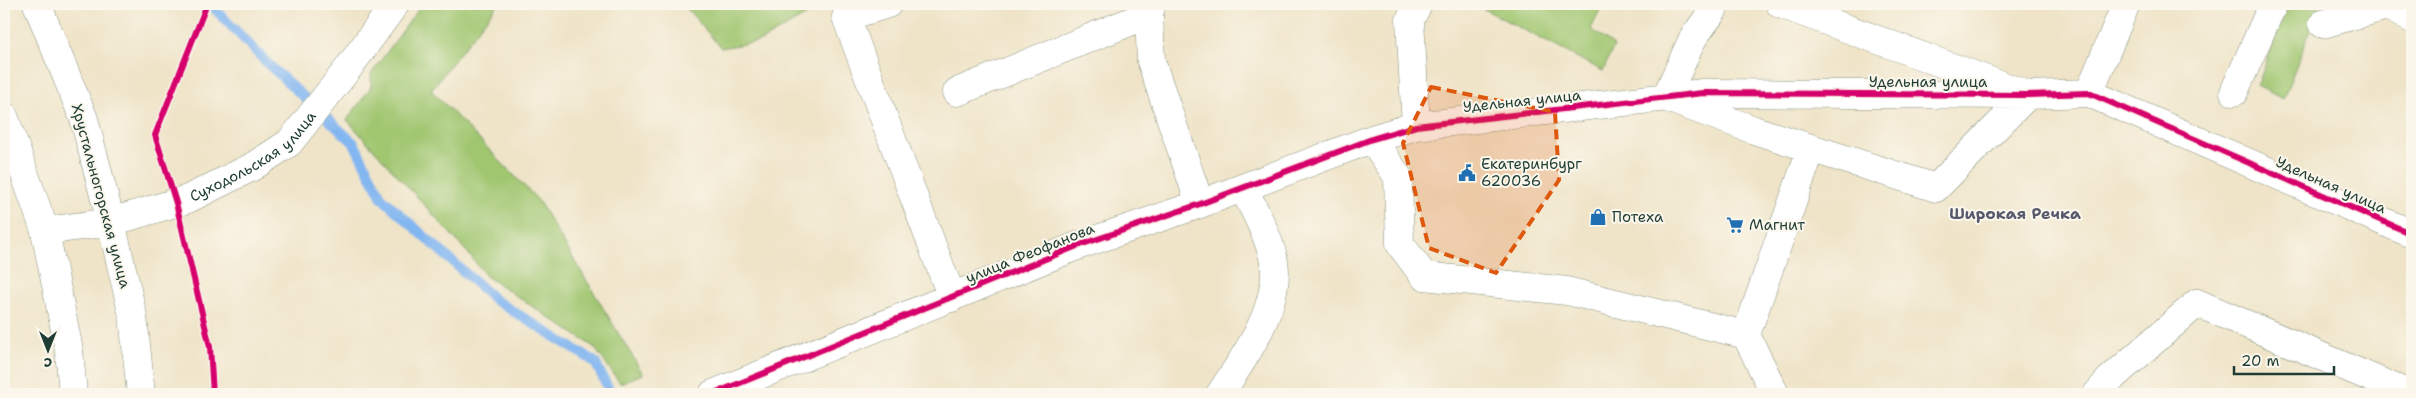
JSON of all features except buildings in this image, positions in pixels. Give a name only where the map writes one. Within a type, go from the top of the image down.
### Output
[{"type":"street","name":"Хрустальногорская улица","points":[[37,4],[84,119],[133,316],[141,394]]},
{"type":"street","name":"Суходольская улица","points":[[45,231],[111,222],[188,200],[252,166],[289,143],[347,70],[395,4]]},
{"type":"street","points":[[888,4],[846,17],[952,298]]},
{"type":"street","points":[[1416,126],[1410,20],[1418,4]]},
{"type":"street","points":[[1714,4],[1713,11],[1693,38],[1666,97],[1811,149],[1936,188],[2028,95],[1780,4]]},
{"type":"street","points":[[2089,93],[2126,4]]},
{"type":"street","points":[[2234,92],[2273,4]]},
{"type":"street","points":[[2323,24],[2387,6],[2412,19]]},
{"type":"street","points":[[957,92],[1150,9],[1151,61],[1200,204]]},
{"type":"street","name":"Удельная улица","points":[[1416,126],[1703,93],[2028,95],[2089,93],[2412,234]]},
{"type":"street","points":[[4,116],[45,231],[69,350],[73,394]]},
{"type":"street","name":"улица Феофанова","points":[[713,394],[742,389],[1078,246],[1200,204],[1372,139],[1416,126]]},
{"type":"street","points":[[1372,139],[1398,177],[1400,244],[1424,276],[1567,291],[1746,334]]},
{"type":"street","points":[[1775,394],[1746,334],[1811,149]]},
{"type":"street","points":[[1220,394],[1250,348],[1269,307],[1275,273],[1265,232],[1243,188]]},
{"type":"street","points":[[2097,394],[2108,381],[2197,303],[2409,394]]},
{"type":"highlighted area","points":[[1431,87],[1555,112],[1559,180],[1496,273],[1429,248],[1403,143]]},
{"type":"green space","points":[[422,4],[498,4],[431,90],[538,200],[643,374],[620,383],[594,347],[486,276],[468,253],[347,120],[371,87],[371,74]]},
{"type":"green space","points":[[683,4],[826,4],[761,41],[721,48]]},
{"type":"green space","points":[[1479,4],[1603,4],[1591,29],[1614,46],[1603,71],[1478,6]]},
{"type":"green space","points":[[2289,4],[2321,4],[2283,99],[2257,86]]},
{"type":"waterway","points":[[210,4],[269,65],[354,143],[382,198],[495,300],[595,362],[611,394]]},
{"type":"cycle path","points":[[207,4],[155,135],[176,203],[210,347],[213,394]]},
{"type":"cycle path","points":[[713,394],[1077,246],[1200,204],[1372,139],[1416,126],[1703,93],[2028,95],[2089,93],[2412,234]]},
{"type":"place","name":"Екатеринбург 620036","points":[[1467,173]]},
{"type":"place","name":"Потеха","points":[[1598,217]]},
{"type":"place","name":"Магнит","points":[[1735,225]]},
{"type":"district","name":"Широкая Речка","points":[[2015,213]]}]
